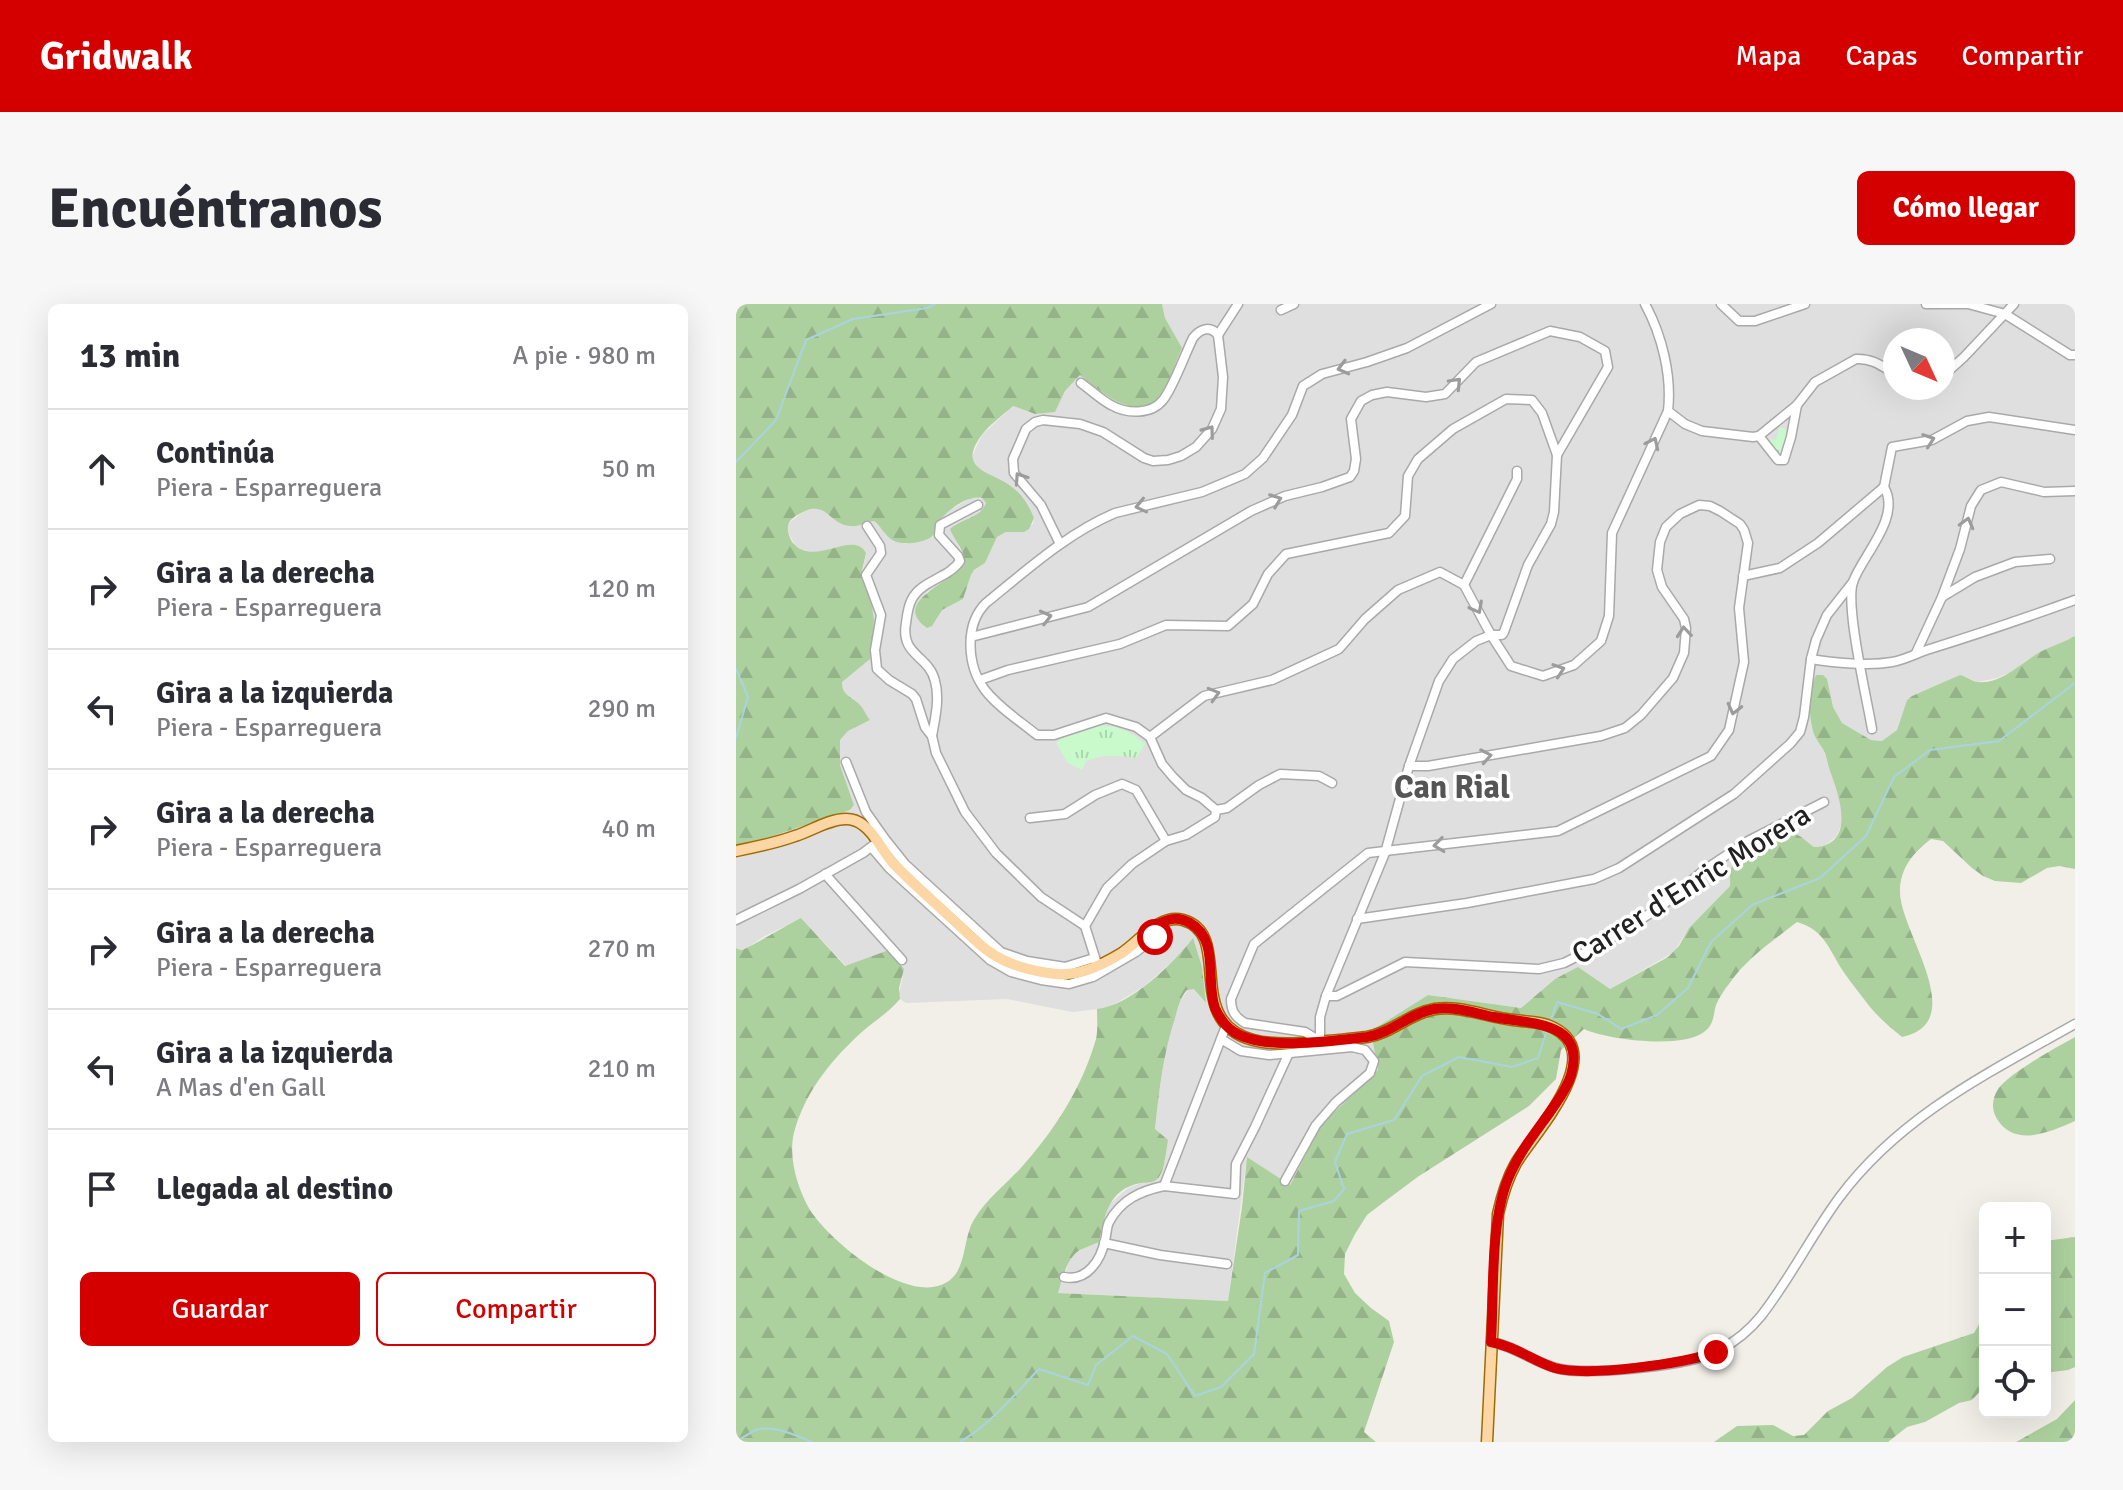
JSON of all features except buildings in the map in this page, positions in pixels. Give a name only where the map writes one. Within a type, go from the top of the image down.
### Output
[{"type":"main road","points":[[736,851],[850,819],[862,824],[875,845],[997,957],[1053,974],[1081,972],[1096,962],[1123,952],[1160,923],[1181,919],[1195,926],[1203,935],[1208,950],[1212,997],[1226,1026],[1244,1037],[1262,1042],[1374,1036],[1424,1011],[1450,1008],[1550,1026],[1563,1034],[1572,1049],[1574,1064],[1567,1086],[1514,1165],[1500,1207],[1487,1442]]},
{"type":"street","points":[[1218,335],[1238,304]]},
{"type":"street","points":[[1281,310],[1294,304]]},
{"type":"street","points":[[1216,810],[1173,777],[1162,764],[1150,737],[1136,727],[1106,718],[1054,735],[1037,735],[993,698],[983,687],[971,656],[972,624],[980,609],[1060,544],[1101,518],[1202,492],[1245,474],[1271,447],[1292,415],[1303,386],[1322,374],[1407,348],[1491,304]]},
{"type":"street","points":[[1150,737],[1204,696],[1272,680],[1339,649],[1365,619],[1398,590],[1440,572],[1464,585],[1511,666],[1543,676],[1574,665],[1601,641],[1609,616],[1612,533],[1668,411],[1666,365],[1656,327],[1645,304]]},
{"type":"street","points":[[1721,304],[1739,321],[1755,321],[1805,304]]},
{"type":"street","points":[[1926,304],[1968,304],[2005,314],[2070,355],[2075,355]]},
{"type":"street","points":[[1955,365],[2014,304]]},
{"type":"street","points":[[1060,544],[1041,505],[1014,473],[1013,459],[1026,429],[1043,420],[1063,421],[1103,432],[1153,461],[1181,456],[1205,438],[1221,409],[1223,377],[1218,335],[1209,329],[1197,332],[1168,394],[1153,408],[1134,412],[1112,406],[1081,383]]},
{"type":"street","points":[[971,637],[1088,607],[1251,511],[1285,496],[1350,477],[1356,459],[1351,419],[1361,401],[1387,392],[1426,397],[1445,394],[1476,362],[1550,331],[1580,337],[1605,351],[1608,367],[1557,455]]},
{"type":"street","points":[[1668,411],[1685,424],[1702,431],[1759,436],[1797,405],[1815,382],[1856,359],[1871,360],[1883,367]]},
{"type":"street","points":[[980,680],[1008,670],[1120,644],[1166,625],[1228,626],[1253,604],[1268,574],[1286,554],[1389,533],[1405,516],[1408,476],[1418,459],[1453,429],[1506,399],[1532,400],[1542,413],[1557,455],[1551,524],[1528,565],[1502,635],[1476,641],[1460,653],[1443,673],[1409,766],[1385,853],[1326,996],[1320,1017],[1320,1041]]},
{"type":"street","points":[[1759,436],[1778,460],[1784,460],[1797,405]]},
{"type":"street","points":[[1743,576],[1780,568],[1818,543],[1884,487],[1892,447],[1932,440],[1967,421],[1989,417],[2075,430]]},
{"type":"street","points":[[1464,585],[1517,479],[1517,471]]},
{"type":"street","points":[[1916,653],[1942,597],[1960,549],[1971,506],[1981,490],[2001,482],[2044,492],[2075,491]]},
{"type":"street","points":[[1357,919],[1467,903],[1603,876],[1734,794],[1796,738],[1804,717],[1811,659],[1820,627],[1853,582],[1882,530],[1888,507],[1888,494],[1884,487]]},
{"type":"street","points":[[846,762],[866,812],[905,864],[1001,952],[1027,961],[1065,967],[1096,962],[1085,926],[1041,897],[996,853],[965,812],[936,753],[932,736],[936,711],[935,681],[929,668],[906,642],[906,619],[918,591],[953,569],[960,561],[939,535],[940,525],[978,505]]},
{"type":"street","points":[[1320,1041],[1305,1032],[1245,1023],[1231,1008],[1231,999],[1254,944],[1368,853],[1558,831],[1711,756],[1729,730],[1744,662],[1739,608],[1748,543],[1740,524],[1710,506],[1699,505],[1672,520],[1666,527],[1660,542],[1657,570],[1662,587],[1684,619],[1686,645],[1673,678],[1641,715],[1625,728],[1601,736],[1428,766],[1409,766]]},
{"type":"street","points":[[867,526],[881,548],[881,553],[866,575],[881,615],[875,663],[883,675],[912,694],[925,727],[932,736]]},
{"type":"street","points":[[1942,597],[1975,577],[2015,562],[2050,559]]},
{"type":"street","points":[[1853,582],[1855,633],[1872,729]]},
{"type":"street","points":[[1811,659],[1888,663],[2075,600]]},
{"type":"street","points":[[1216,810],[1227,808],[1280,774],[1319,776],[1332,783]]},
{"type":"street","points":[[1030,818],[1065,814],[1095,795],[1122,784],[1136,790],[1166,841]]},
{"type":"street","name":"Carrer d'Enric Morera","points":[[1326,996],[1337,996],[1405,962],[1539,969],[1564,963],[1662,906],[1704,870],[1748,841],[1824,802]]},
{"type":"street","points":[[1085,926],[1107,888],[1132,864],[1166,841],[1186,835],[1205,824],[1215,817],[1216,810]]},
{"type":"street","points":[[862,824],[866,812]]},
{"type":"street","points":[[736,920],[875,845],[889,868],[990,960],[1011,972],[1069,984],[1093,977],[1155,937],[1160,923]]},
{"type":"street","points":[[825,874],[902,960]]},
{"type":"street","points":[[1491,1342],[1512,1347],[1557,1368],[1588,1371],[1700,1358],[1716,1352],[1749,1330],[1761,1316],[1840,1196],[1901,1133],[1967,1084],[2075,1024]]},
{"type":"street","points":[[1164,1186],[1226,1026]]},
{"type":"street","points":[[1221,1039],[1241,1051],[1269,1055],[1352,1047],[1365,1050],[1374,1061],[1370,1073],[1336,1102],[1316,1125],[1285,1181]]},
{"type":"street","points":[[1064,1277],[1083,1275],[1094,1266],[1104,1243],[1107,1225],[1120,1206],[1132,1196],[1164,1186],[1235,1194],[1236,1164],[1288,1055]]},
{"type":"street","points":[[1104,1243],[1160,1255],[1227,1264]]},
{"type":"shaded area","points":[[1162,304],[2075,304],[2075,636],[1997,678],[1978,682],[1966,677],[1912,696],[1907,700],[1897,730],[1883,741],[1871,740],[1842,723],[1831,701],[1814,681],[1811,725],[1838,790],[1843,821],[1836,837],[1825,845],[1814,847],[1792,832],[1735,862],[1730,886],[1689,928],[1674,952],[1610,989],[1555,979],[1521,1008],[1428,995],[1372,1031],[1378,1070],[1321,1125],[1289,1186],[1247,1157],[1228,1301],[1058,1293],[1072,1257],[1099,1242],[1107,1206],[1128,1188],[1153,1182],[1160,1134],[1155,1130],[1168,1036],[1181,1000],[1188,990],[1194,988],[1205,1002],[1193,939],[1178,957],[1143,987],[1108,1008],[1072,1012],[1007,999],[906,1003],[899,994],[903,976],[846,966],[801,918],[747,948],[736,948],[736,845],[850,810],[854,805],[840,765],[840,740],[848,731],[870,720],[856,701],[841,689],[866,553],[852,545],[814,553],[801,549],[789,534],[787,527],[790,522],[804,511],[817,508],[845,525],[874,521],[893,541],[904,544],[928,539],[949,511],[970,498],[982,498],[986,503],[984,509],[951,529],[964,558],[962,564],[949,578],[927,592],[916,608],[919,620],[936,620],[942,610],[963,599],[971,575],[985,563],[997,537],[1006,532],[1018,532],[1033,524],[1029,506],[1017,492],[974,464],[972,458],[982,435],[1013,406],[1035,414],[1055,411],[1065,391],[1080,375],[1107,396],[1134,407],[1160,396],[1181,348],[1165,318]]},
{"type":"green space","points":[[736,304],[1162,304],[1165,318],[1182,348],[1164,389],[1151,403],[1130,406],[1119,402],[1080,375],[1065,391],[1055,412],[1035,414],[1013,406],[984,432],[975,447],[974,462],[984,472],[1016,491],[1027,503],[1034,518],[1024,532],[1006,532],[997,537],[985,563],[971,575],[963,599],[942,610],[932,626],[927,628],[917,618],[916,608],[930,590],[961,566],[964,558],[950,529],[979,512],[986,503],[982,498],[958,504],[943,517],[930,538],[911,543],[892,540],[874,521],[856,526],[843,525],[817,509],[810,509],[791,520],[788,528],[790,537],[802,550],[822,551],[852,545],[866,553],[862,571],[870,593],[874,620],[870,659],[842,682],[842,686],[870,720],[848,731],[840,740],[840,765],[854,805],[850,810],[736,845]]},
{"type":"green space","points":[[1780,427],[1787,430],[1785,453],[1777,453],[1769,439],[1776,440]]},
{"type":"green space","points":[[2075,636],[2075,869],[2059,866],[2047,868],[2021,883],[1995,881],[1972,868],[1943,841],[1931,839],[1919,849],[1905,868],[1900,891],[1932,995],[1931,1013],[1922,1028],[1902,1037],[1870,1007],[1820,935],[1797,922],[1761,950],[1736,975],[1720,997],[1711,1023],[1704,1032],[1680,1040],[1645,1041],[1584,1029],[1561,1050],[1556,1079],[1529,1106],[1419,1176],[1367,1215],[1345,1254],[1344,1274],[1355,1293],[1389,1321],[1394,1342],[1364,1432],[1376,1442],[736,1442],[736,948],[746,949],[801,918],[845,966],[889,950],[904,969],[899,988],[900,999],[841,1052],[822,1075],[800,1114],[792,1149],[797,1181],[805,1201],[833,1237],[887,1276],[906,1284],[925,1287],[941,1285],[956,1273],[975,1218],[1032,1155],[1066,1108],[1083,1075],[1096,1039],[1097,1009],[1137,992],[1163,971],[1193,938],[1202,967],[1206,1003],[1194,989],[1187,990],[1171,1032],[1155,1129],[1168,1140],[1163,1169],[1155,1181],[1130,1186],[1115,1197],[1106,1213],[1099,1242],[1080,1250],[1071,1258],[1058,1293],[1228,1301],[1247,1157],[1290,1185],[1321,1125],[1378,1070],[1371,1031],[1428,995],[1521,1008],[1555,979],[1578,967],[1610,989],[1668,957],[1679,946],[1689,928],[1730,886],[1730,871],[1735,863],[1785,834],[1798,835],[1814,847],[1836,838],[1842,817],[1840,805],[1826,755],[1814,734],[1810,718],[1816,675],[1827,679],[1833,707],[1842,723],[1871,740],[1882,741],[1897,730],[1907,700],[1912,696],[1960,675],[1975,681],[1992,681],[2040,652]]},
{"type":"green space","points":[[1094,725],[1121,729],[1145,744],[1136,758],[1099,757],[1086,761],[1082,770],[1068,763],[1056,743],[1069,733]]},
{"type":"green space","points":[[2075,1037],[2075,1121],[2033,1135],[2013,1133],[2004,1128],[1993,1108],[1998,1089],[2022,1068]]},
{"type":"green space","points":[[2075,1237],[2075,1367],[2051,1372],[2051,1274],[2051,1240]]},
{"type":"green space","points":[[1979,1324],[1979,1392],[1972,1400],[1907,1427],[1888,1442],[1714,1442],[1737,1426],[1773,1425],[1793,1436],[1804,1435],[1828,1411],[1852,1398],[1903,1357],[1974,1333]]},
{"type":"green space","points":[[2075,1400],[2075,1442],[2016,1442],[2057,1419]]},
{"type":"waterway","points":[[736,462],[776,420],[806,340],[853,319],[927,308],[935,304]]},
{"type":"waterway","points":[[736,669],[748,697],[736,738]]},
{"type":"waterway","points":[[1551,1020],[1557,1002],[1598,1014],[1621,1029],[1657,1015],[1688,988],[1711,942],[1752,905],[1820,878],[1866,836],[1894,777],[1930,750],[1999,741],[2075,683]]},
{"type":"waterway","points":[[960,1442],[992,1418],[1039,1369],[1088,1385],[1096,1365],[1133,1336],[1167,1354],[1195,1396],[1221,1387],[1254,1354],[1265,1273],[1298,1255],[1299,1211],[1334,1201],[1344,1189],[1335,1162],[1347,1134],[1394,1120],[1422,1076],[1459,1057],[1512,1067],[1538,1058],[1547,1030]]},
{"type":"waterway","points":[[736,1440],[766,1428],[812,1442]]},
{"type":"district","name":"Can Rial","points":[[1452,787]]},
{"type":"route","points":[[1155,937],[1160,923],[1172,919],[1186,920],[1195,926],[1206,941],[1212,997],[1220,1018],[1244,1037],[1262,1042],[1367,1037],[1381,1034],[1424,1011],[1450,1008],[1540,1023],[1563,1034],[1574,1056],[1573,1070],[1562,1095],[1514,1165],[1498,1214],[1491,1342],[1512,1347],[1557,1368],[1588,1371],[1700,1358],[1716,1352]]}]
